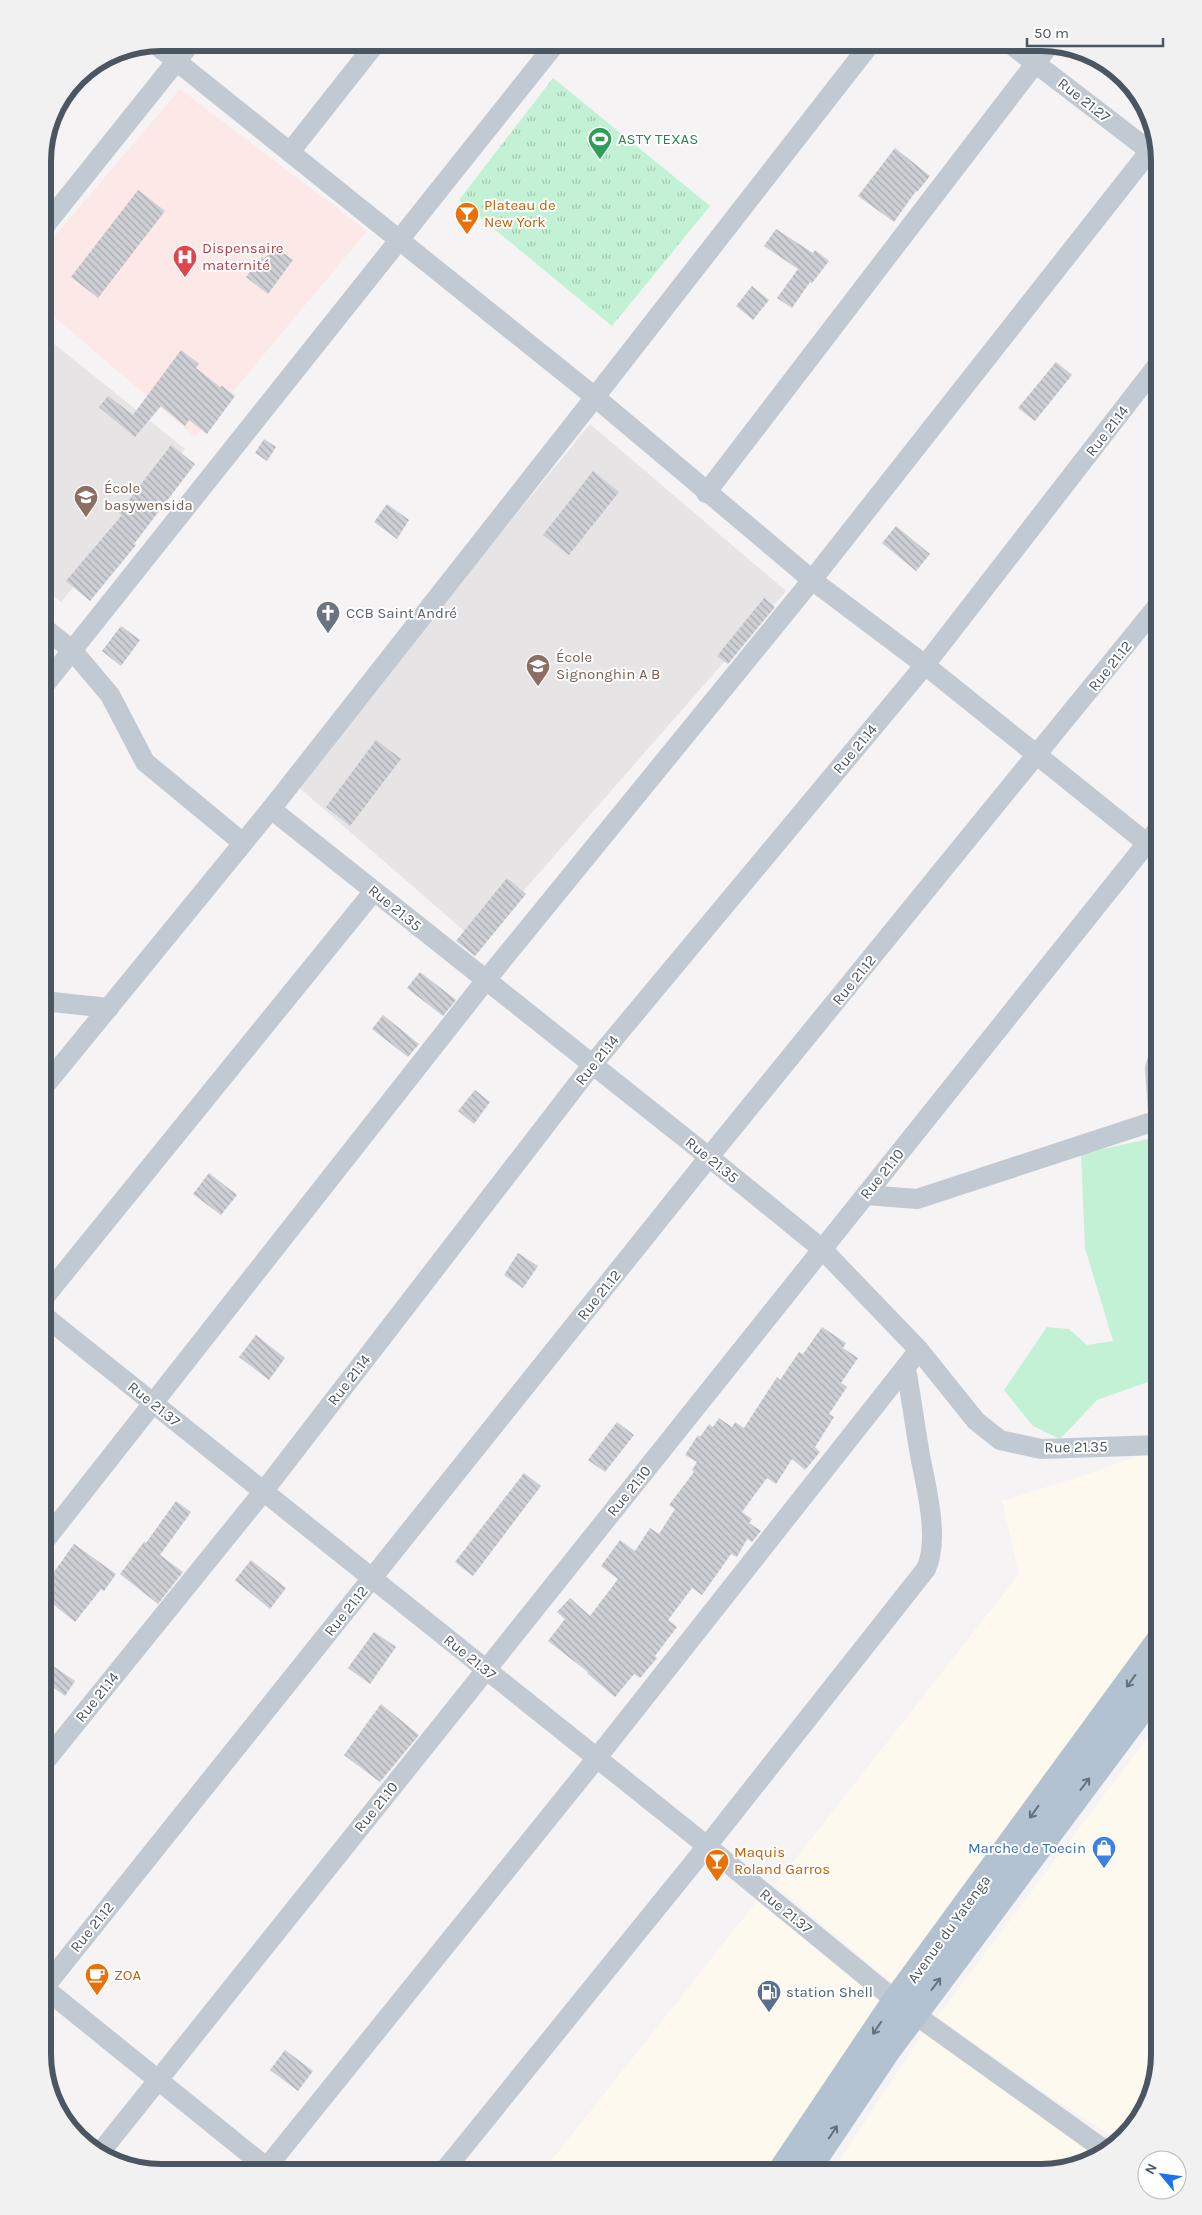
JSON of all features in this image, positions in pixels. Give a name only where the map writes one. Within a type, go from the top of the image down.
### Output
[{"type":"main road","name":"Avenue du Yatenga","points":[[811,2164],[904,2008],[1151,1655]]},
{"type":"main road","name":"Avenue du Yatenga","points":[[786,2164],[904,2008],[1151,1696]]},
{"type":"street","points":[[164,51],[595,398],[812,580],[925,665],[1151,846]]},
{"type":"street","points":[[51,218],[184,51]]},
{"type":"street","points":[[290,152],[370,51]]},
{"type":"street","points":[[51,677],[550,51]]},
{"type":"street","points":[[51,1078],[271,808],[595,398],[864,51]]},
{"type":"street","name":"Rue 21.27","points":[[1020,51],[1150,146]]},
{"type":"street","points":[[706,493],[1045,51]]},
{"type":"street","points":[[51,1533],[486,980],[812,580],[1151,156]]},
{"type":"street","name":"Rue 21.14","points":[[51,1753],[263,1492],[592,1065],[925,665],[1151,375]]},
{"type":"street","name":"Rue 21.12","points":[[51,1978],[709,1157],[1151,615]]},
{"type":"street","points":[[51,633],[72,650],[110,695],[145,762],[243,843]]},
{"type":"street","name":"Rue 21.35","points":[[271,808],[822,1249],[919,1350],[976,1421],[1000,1440],[1041,1449],[1151,1445]]},
{"type":"street","name":"Rue 21.10","points":[[104,2148],[822,1249],[1151,850]]},
{"type":"street","points":[[51,1289],[374,891]]},
{"type":"street","points":[[51,1003],[108,1008]]},
{"type":"street","points":[[866,1195],[917,1199],[1151,1125]]},
{"type":"street","name":"Rue 21.37","points":[[51,1321],[707,1846],[904,2008],[1099,2147]]},
{"type":"street","points":[[273,2164],[919,1350]]},
{"type":"street","points":[[449,2164],[707,1846],[926,1569],[930,1562],[930,1515],[906,1368]]},
{"type":"street","points":[[51,1994],[158,2079],[259,2164]]},
{"type":"shaded area","name":"Dispensaire maternité","points":[[180,89],[367,231],[195,437],[51,314],[51,241]]},
{"type":"shaded area","name":"École basywensida","points":[[51,341],[185,449],[61,602],[51,594]]},
{"type":"shaded area","name":"École Signonghin A B","points":[[590,424],[786,591],[478,943],[295,784]]},
{"type":"shaded area","points":[[1151,1451],[1151,1630],[895,1985],[775,1885],[1019,1574],[1002,1501],[1088,1474]]},
{"type":"shaded area","name":"Marche de Toecin","points":[[1151,1733],[1151,2054],[1149,2075],[1145,2089],[1128,2121],[1113,2137],[1053,2098],[937,2017]]},
{"type":"shaded area","points":[[757,1901],[885,2000],[780,2164],[548,2164]]},
{"type":"shaded area","points":[[924,2032],[1097,2148],[1062,2162],[1041,2164],[837,2164]]},
{"type":"green space","points":[[553,78],[710,206],[612,326],[459,200]]},
{"type":"green space","points":[[1151,1138],[1151,1381],[1097,1400],[1060,1439],[1033,1426],[1004,1390],[1047,1327],[1069,1329],[1087,1345],[1113,1341],[1085,1248],[1081,1154]]},
{"type":"building","points":[[895,148],[930,176],[916,191],[894,222],[858,196]]},
{"type":"building","points":[[138,190],[165,211],[98,298],[71,277]]},
{"type":"building","points":[[776,229],[813,253],[815,250],[829,261],[812,283],[810,282],[792,308],[777,298],[798,269],[764,246]]},
{"type":"building","points":[[274,246],[293,260],[268,294],[246,277],[262,257],[264,259]]},
{"type":"building","points":[[752,286],[769,300],[753,320],[736,306]]},
{"type":"building","points":[[181,350],[199,364],[196,368],[235,396],[207,434],[189,420],[185,426],[161,406],[135,437],[99,407],[108,396],[133,415]]},
{"type":"building","points":[[1056,362],[1072,375],[1035,421],[1018,408]]},
{"type":"building","points":[[264,439],[276,447],[267,461],[255,453]]},
{"type":"building","points":[[171,445],[195,464],[134,544],[136,545],[90,601],[66,581],[122,515],[119,513]]},
{"type":"building","points":[[593,471],[619,492],[569,555],[543,535]]},
{"type":"building","points":[[387,504],[409,520],[397,539],[374,522]]},
{"type":"building","points":[[896,526],[930,554],[916,571],[882,543]]},
{"type":"building","points":[[764,598],[775,607],[728,664],[717,656]]},
{"type":"building","points":[[121,626],[140,640],[121,666],[102,651]]},
{"type":"building","points":[[376,740],[401,759],[350,826],[326,807]]},
{"type":"building","points":[[507,878],[526,894],[475,956],[456,941]]},
{"type":"building","points":[[420,972],[456,1000],[443,1016],[407,988]]},
{"type":"building","points":[[383,1015],[419,1044],[408,1057],[372,1029]]},
{"type":"building","points":[[475,1090],[490,1102],[474,1124],[458,1111]]},
{"type":"building","points":[[209,1173],[237,1195],[221,1215],[193,1194]]},
{"type":"building","points":[[518,1253],[538,1266],[523,1288],[504,1275]]},
{"type":"building","points":[[822,1327],[846,1343],[843,1348],[858,1358],[841,1383],[847,1387],[829,1414],[834,1417],[815,1447],[820,1452],[805,1470],[792,1459],[776,1484],[767,1478],[742,1512],[752,1519],[749,1523],[761,1531],[752,1542],[747,1539],[737,1557],[731,1554],[702,1595],[692,1588],[668,1620],[677,1627],[655,1656],[657,1658],[640,1678],[634,1674],[615,1697],[588,1672],[548,1641],[565,1619],[557,1612],[570,1598],[590,1616],[618,1579],[601,1566],[620,1540],[635,1551],[650,1528],[659,1534],[675,1509],[669,1505],[694,1472],[692,1470],[697,1462],[685,1455],[698,1435],[700,1437],[709,1424],[713,1427],[719,1418],[732,1427],[735,1422],[744,1428],[777,1377],[780,1380],[799,1352],[803,1354]]},
{"type":"building","points":[[256,1335],[285,1358],[269,1380],[239,1357]]},
{"type":"building","points":[[617,1422],[634,1435],[605,1472],[588,1460]]},
{"type":"building","points":[[524,1473],[541,1486],[473,1576],[455,1562]]},
{"type":"building","points":[[176,1501],[191,1512],[160,1555],[183,1572],[158,1604],[120,1574],[144,1542],[146,1543]]},
{"type":"building","points":[[74,1544],[116,1574],[104,1591],[101,1589],[75,1622],[51,1602],[51,1576]]},
{"type":"building","points":[[251,1560],[286,1588],[270,1609],[235,1580]]},
{"type":"building","points":[[374,1632],[396,1647],[370,1684],[348,1668]]},
{"type":"building","points":[[51,1664],[75,1681],[65,1696],[51,1686]]},
{"type":"building","points":[[381,1704],[419,1735],[380,1782],[344,1755]]},
{"type":"building","points":[[285,2050],[313,2071],[298,2091],[270,2070]]},
{"type":"place","name":"ASTY TEXAS","points":[[600,160]]},
{"type":"place","name":"Plateau de New York","points":[[467,235]]},
{"type":"place","name":"Dispensaire maternité","points":[[185,278]]},
{"type":"place","name":"École basywensida","points":[[86,518]]},
{"type":"place","name":"CCB Saint André","points":[[328,634]]},
{"type":"place","name":"École Signonghin A B","points":[[538,687]]},
{"type":"place","name":"Marche de Toecin","points":[[1104,1869]]},
{"type":"place","name":"Maquis Roland Garros","points":[[717,1882]]},
{"type":"place","name":"ZOA","points":[[97,1996]]},
{"type":"place","name":"station Shell","points":[[769,2013]]}]
